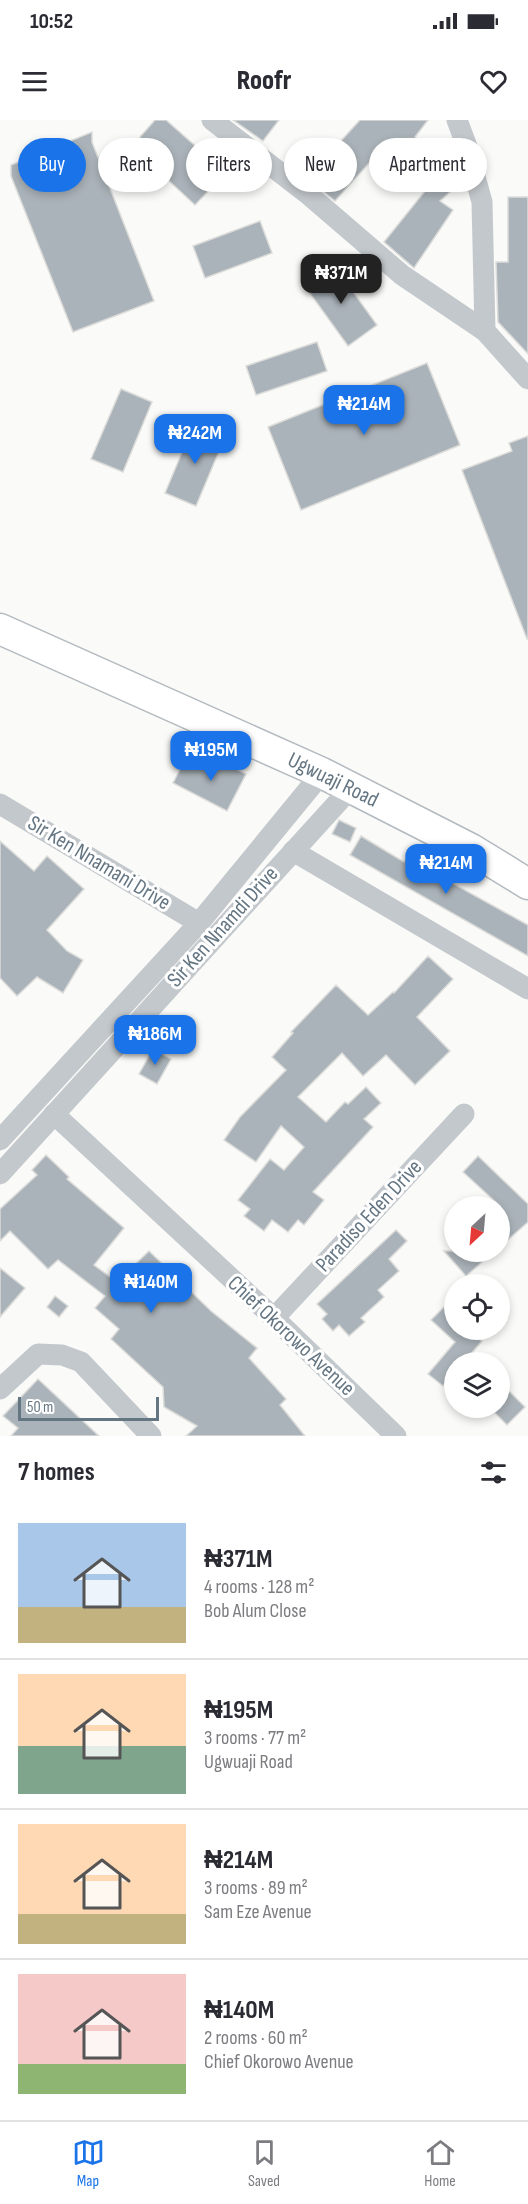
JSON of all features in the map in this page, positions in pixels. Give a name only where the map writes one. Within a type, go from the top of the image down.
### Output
[{"type":"main road","name":"Ugwuaji Road","points":[[0,629],[322,773],[471,849],[528,884]]},
{"type":"street","points":[[212,120],[309,195],[402,275],[485,331],[528,379]]},
{"type":"street","points":[[457,120],[482,202],[485,331]]},
{"type":"street","name":"Sir Ken Nnamdi Drive","points":[[0,1140],[199,923],[322,773]]},
{"type":"street","name":"Sir Ken Nnamdi Drive","points":[[0,1174],[351,788]]},
{"type":"street","name":"Sir Ken Nnamani Drive","points":[[0,804],[199,923]]},
{"type":"street","points":[[292,851],[528,989]]},
{"type":"street","name":"Chief Okorowo Avenue","points":[[54,1114],[274,1318],[396,1436]]},
{"type":"street","name":"Paradiso Eden Drive","points":[[274,1318],[464,1114]]},
{"type":"street","points":[[0,1389],[38,1354],[62,1355],[81,1362],[151,1436]]},
{"type":"building","points":[[155,120],[166,120],[186,138],[186,192],[207,192],[195,205],[174,186],[174,138],[140,137]]},
{"type":"building","points":[[233,120],[279,120],[265,138],[259,138]]},
{"type":"building","points":[[360,120],[428,120],[416,138],[369,138],[369,163],[357,177],[357,138],[344,138]]},
{"type":"building","points":[[92,132],[92,142],[98,157],[98,192],[111,192],[154,301],[73,332],[11,176],[11,165],[18,162],[18,192],[86,192],[86,138],[77,138]]},
{"type":"building","points":[[324,192],[343,192],[335,201]]},
{"type":"building","points":[[424,192],[450,192],[440,201],[453,210],[414,268],[384,242]]},
{"type":"building","points":[[508,197],[528,197],[528,354],[498,322],[496,262],[508,262]]},
{"type":"building","points":[[260,221],[272,253],[205,278],[193,246]]},
{"type":"building","points":[[333,264],[377,325],[348,346],[304,285]]},
{"type":"building","points":[[317,342],[327,371],[256,395],[246,366]]},
{"type":"building","points":[[427,363],[460,445],[301,510],[268,427]]},
{"type":"building","points":[[121,389],[152,402],[123,472],[91,459]]},
{"type":"building","points":[[194,424],[225,437],[196,506],[165,493]]},
{"type":"building","points":[[528,436],[527,639],[462,470],[512,451],[509,443]]},
{"type":"building","points":[[187,756],[214,770],[219,760],[246,774],[227,811],[173,783]]},
{"type":"building","points":[[339,820],[356,828],[350,842],[332,834]]},
{"type":"building","points":[[361,836],[404,862],[407,858],[528,925],[528,956],[350,855]]},
{"type":"building","points":[[0,841],[34,871],[47,856],[84,889],[47,930],[67,951],[83,960],[63,993],[37,977],[17,996],[0,978]]},
{"type":"building","points":[[428,956],[453,979],[417,1017],[450,1051],[415,1085],[386,1055],[363,1076],[342,1053],[298,1097],[326,1122],[345,1102],[348,1104],[366,1087],[381,1103],[364,1119],[373,1127],[313,1192],[324,1200],[304,1225],[298,1220],[288,1232],[272,1220],[264,1231],[244,1216],[250,1209],[238,1200],[270,1159],[284,1170],[304,1147],[281,1126],[256,1162],[224,1140],[240,1117],[286,1070],[272,1057],[293,1033],[291,1032],[336,985],[368,1015],[394,993]]},
{"type":"building","points":[[153,1049],[171,1059],[157,1084],[139,1074]]},
{"type":"building","points":[[46,1155],[69,1177],[67,1179],[124,1228],[94,1265],[117,1282],[149,1251],[211,1311],[257,1348],[249,1358],[286,1399],[280,1405],[305,1436],[186,1436],[197,1426],[164,1407],[163,1387],[111,1339],[119,1329],[95,1308],[105,1296],[58,1260],[48,1269],[10,1231],[0,1241],[0,1209],[37,1175],[32,1170]]},
{"type":"building","points":[[478,1156],[528,1204],[528,1222],[510,1238],[510,1196],[489,1196],[463,1172]]},
{"type":"building","points":[[396,1230],[407,1241],[389,1259],[399,1271],[378,1290],[384,1297],[361,1318],[365,1322],[349,1336],[339,1325],[333,1331],[322,1319],[327,1314],[317,1304]]},
{"type":"building","points":[[454,1262],[482,1262],[468,1274],[464,1274]]},
{"type":"building","points":[[0,1268],[25,1288],[0,1317]]},
{"type":"building","points":[[55,1296],[68,1306],[59,1317],[47,1307]]},
{"type":"building","points":[[444,1307],[444,1332],[431,1320]]},
{"type":"building","points":[[453,1340],[482,1341],[473,1352],[447,1352],[455,1342]]},
{"type":"building","points":[[444,1355],[444,1385],[428,1374]]},
{"type":"building","points":[[38,1379],[99,1436],[11,1436],[18,1428],[3,1416]]},
{"type":"building","points":[[510,1392],[525,1407],[507,1425],[500,1418],[510,1418]]}]
